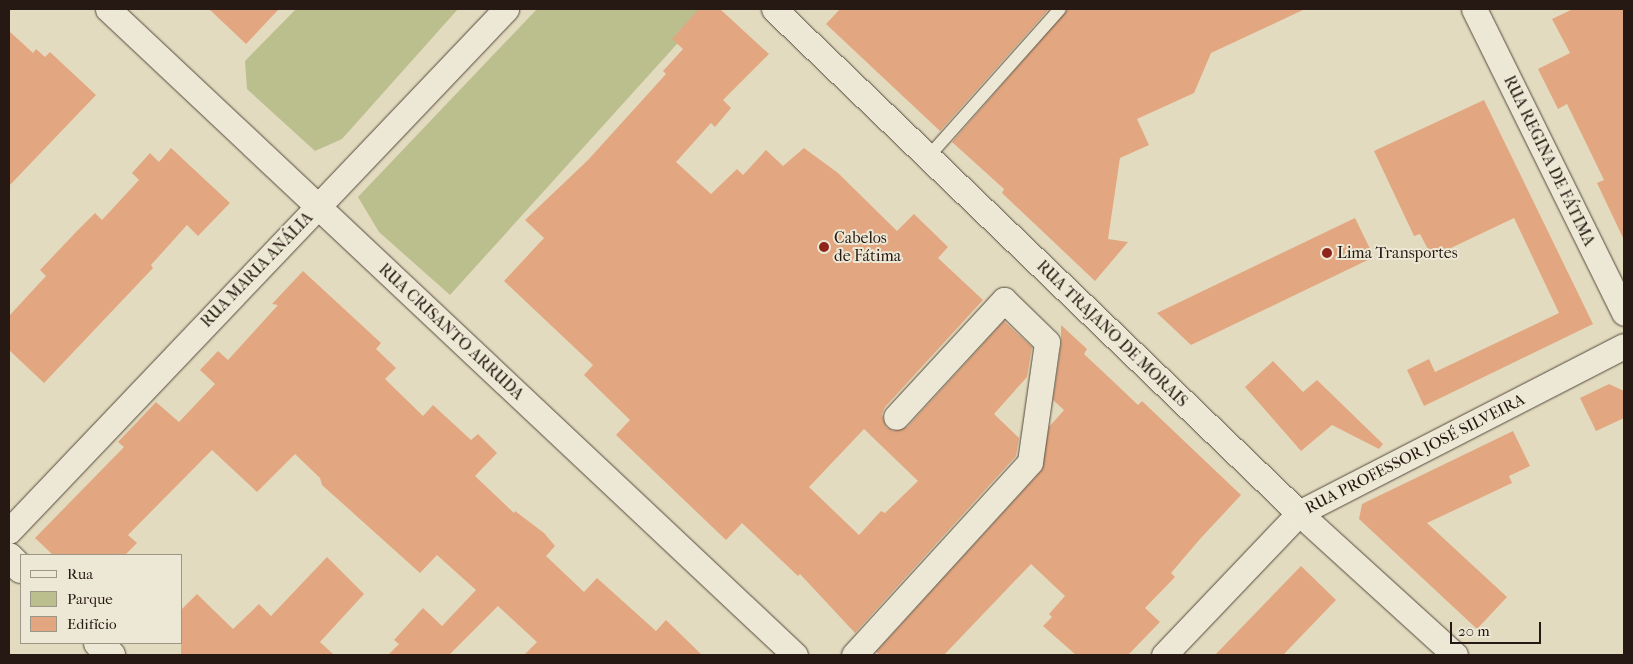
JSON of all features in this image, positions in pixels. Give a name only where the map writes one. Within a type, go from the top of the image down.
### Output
[{"type":"street","name":"RUA CRISANTO ARRUDA","points":[[108,9],[795,655]]},
{"type":"street","name":"RUA MARIA ANÁLIA","points":[[9,531],[506,9]]},
{"type":"street","name":"RUA TRAJANO DE MORAIS","points":[[774,9],[1299,513],[1455,655]]},
{"type":"street","name":"RUA REGINA DE FÁTIMA","points":[[1474,9],[1624,313]]},
{"type":"street","points":[[854,655],[1030,462],[1047,342],[1004,300],[896,416]]},
{"type":"street","name":"RUA PROFESSOR JOSÉ SILVEIRA","points":[[1164,655],[1299,513],[1624,346]]},
{"type":"street","points":[[9,556],[20,568]]},
{"type":"street","points":[[99,644],[111,655]]},
{"type":"lane","points":[[928,157],[1060,9]]},
{"type":"green space","points":[[296,9],[458,9],[342,139],[315,151],[247,89],[245,61]]},
{"type":"green space","points":[[537,9],[704,9],[705,13],[450,295],[379,232],[358,197]]},
{"type":"building","points":[[209,9],[279,9],[246,44]]},
{"type":"building","points":[[699,9],[720,9],[769,54],[723,100],[731,108],[715,127],[711,123],[676,162],[711,194],[737,169],[743,175],[766,150],[783,166],[804,148],[838,173],[897,231],[914,214],[948,247],[938,258],[983,300],[885,407],[882,414],[886,427],[893,431],[907,427],[1004,321],[1032,347],[1027,377],[994,414],[1019,438],[1016,456],[855,633],[800,574],[798,576],[742,523],[726,540],[616,435],[630,420],[584,375],[593,365],[504,281],[544,238],[525,220],[588,160],[666,74],[663,71],[683,49],[672,39]],"holes":[[[864,429],[918,481],[885,513],[881,511],[859,535],[809,487]]]},
{"type":"building","points":[[840,9],[1049,9],[940,131],[826,24]]},
{"type":"building","points":[[1068,9],[1305,9],[1211,53],[1194,93],[1137,119],[1149,145],[1120,158],[1108,239],[1128,242],[1095,281],[1002,193],[1004,189],[952,142]]},
{"type":"building","points":[[1573,9],[1624,9],[1624,240],[1597,183],[1604,180],[1567,104],[1558,109],[1538,69],[1570,53],[1552,19]]},
{"type":"building","points":[[9,31],[33,53],[36,49],[45,57],[50,52],[96,95],[9,186]]},
{"type":"building","name":"Lima Transportes","points":[[1484,100],[1593,324],[1424,406],[1407,370],[1429,359],[1435,372],[1559,313],[1514,218],[1432,257],[1420,234],[1414,236],[1374,151]]},
{"type":"building","points":[[171,148],[230,203],[198,236],[187,225],[151,265],[153,268],[44,383],[9,350],[9,316],[46,276],[40,270],[77,231],[95,213],[102,220],[139,180],[132,173],[150,153],[159,162]]},
{"type":"building","points":[[1355,218],[1374,257],[1191,345],[1157,313]]},
{"type":"building","points":[[303,271],[381,343],[376,349],[396,368],[385,379],[423,416],[433,405],[471,440],[478,434],[497,453],[475,476],[514,513],[515,511],[544,533],[555,546],[546,556],[584,592],[597,578],[656,631],[666,620],[702,655],[524,655],[537,642],[498,606],[449,655],[388,655],[399,644],[394,640],[423,608],[442,626],[476,590],[437,555],[420,573],[322,485],[320,478],[295,454],[257,492],[212,450],[128,535],[137,543],[126,554],[52,554],[35,538],[124,447],[118,442],[156,402],[179,422],[215,384],[200,370],[218,351],[228,360],[278,305],[272,304]]},
{"type":"building","points":[[1061,325],[1087,349],[1084,354],[1138,405],[1142,401],[1241,495],[1171,573],[1175,577],[1145,608],[1160,622],[1128,655],[1076,655],[1043,626],[1052,617],[1049,614],[1065,596],[1031,564],[944,655],[880,655],[876,652],[1041,471],[1049,427],[1064,410],[1053,400],[1061,344]]},
{"type":"building","points":[[1273,361],[1303,392],[1317,380],[1383,444],[1379,449],[1332,425],[1301,451],[1245,387]]},
{"type":"building","points":[[1609,384],[1624,391],[1624,418],[1596,431],[1580,398]]},
{"type":"building","points":[[1513,431],[1530,466],[1509,476],[1512,483],[1427,523],[1507,597],[1477,629],[1359,519],[1362,504]]},
{"type":"building","points":[[327,557],[364,594],[320,642],[334,655],[181,655],[182,609],[197,594],[233,629],[259,604],[271,616]]},
{"type":"building","points":[[1301,566],[1336,600],[1283,655],[1215,655]]},
{"type":"place","name":"Cabelos de Fátima","points":[[824,247]]},
{"type":"place","name":"Lima Transportes","points":[[1327,253]]}]
